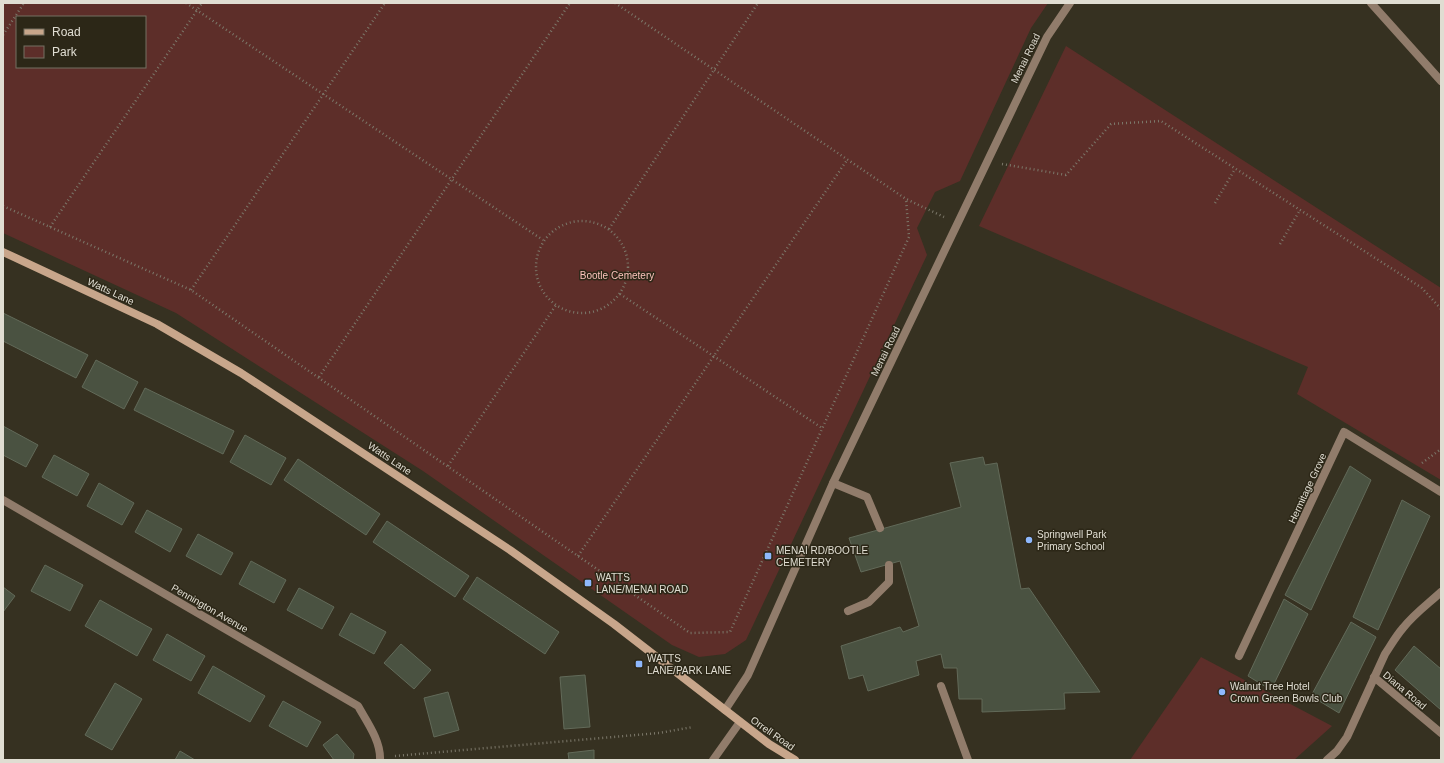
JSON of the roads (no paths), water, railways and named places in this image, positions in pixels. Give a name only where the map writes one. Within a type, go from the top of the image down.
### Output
[{"type":"street","name":"Menai Road","points":[[725,710],[748,675],[833,483],[1046,37],[1070,3]]},
{"type":"street","points":[[1372,3],[1441,81]]},
{"type":"street","name":"Watts Lane","points":[[3,252],[157,324],[241,373],[510,550],[614,624],[740,722]]},
{"type":"street","name":"Hermitage Grove","points":[[1239,656],[1344,432],[1441,492]]},
{"type":"street","points":[[833,483],[867,497],[880,528]]},
{"type":"street","name":"Pennington Avenue","points":[[3,500],[358,706],[375,738],[380,759]]},
{"type":"street","points":[[848,611],[869,602],[889,582],[889,565]]},
{"type":"street","points":[[1327,760],[1337,751],[1346,737],[1385,654],[1403,628],[1441,592]]},
{"type":"street","name":"Diana Road","points":[[1374,677],[1441,733]]},
{"type":"street","points":[[941,686],[968,760]]},
{"type":"street","points":[[714,760],[740,722]]},
{"type":"street","name":"Orrell Road","points":[[740,722],[769,744],[795,760]]},
{"type":"place","name":"Springwell Park Primary School","points":[[1029,540]]},
{"type":"place","name":"MENAI RD/BOOTLE CEMETERY","points":[[768,556]]},
{"type":"place","name":"WATTS LANE/MENAI ROAD","points":[[588,583]]},
{"type":"place","name":"WATTS LANE/PARK LANE","points":[[639,664]]},
{"type":"place","name":"Walnut Tree Hotel Crown Green Bowls Club","points":[[1222,692]]},
{"type":"park label","name":"Bootle Cemetery","points":[[617,275]]}]
